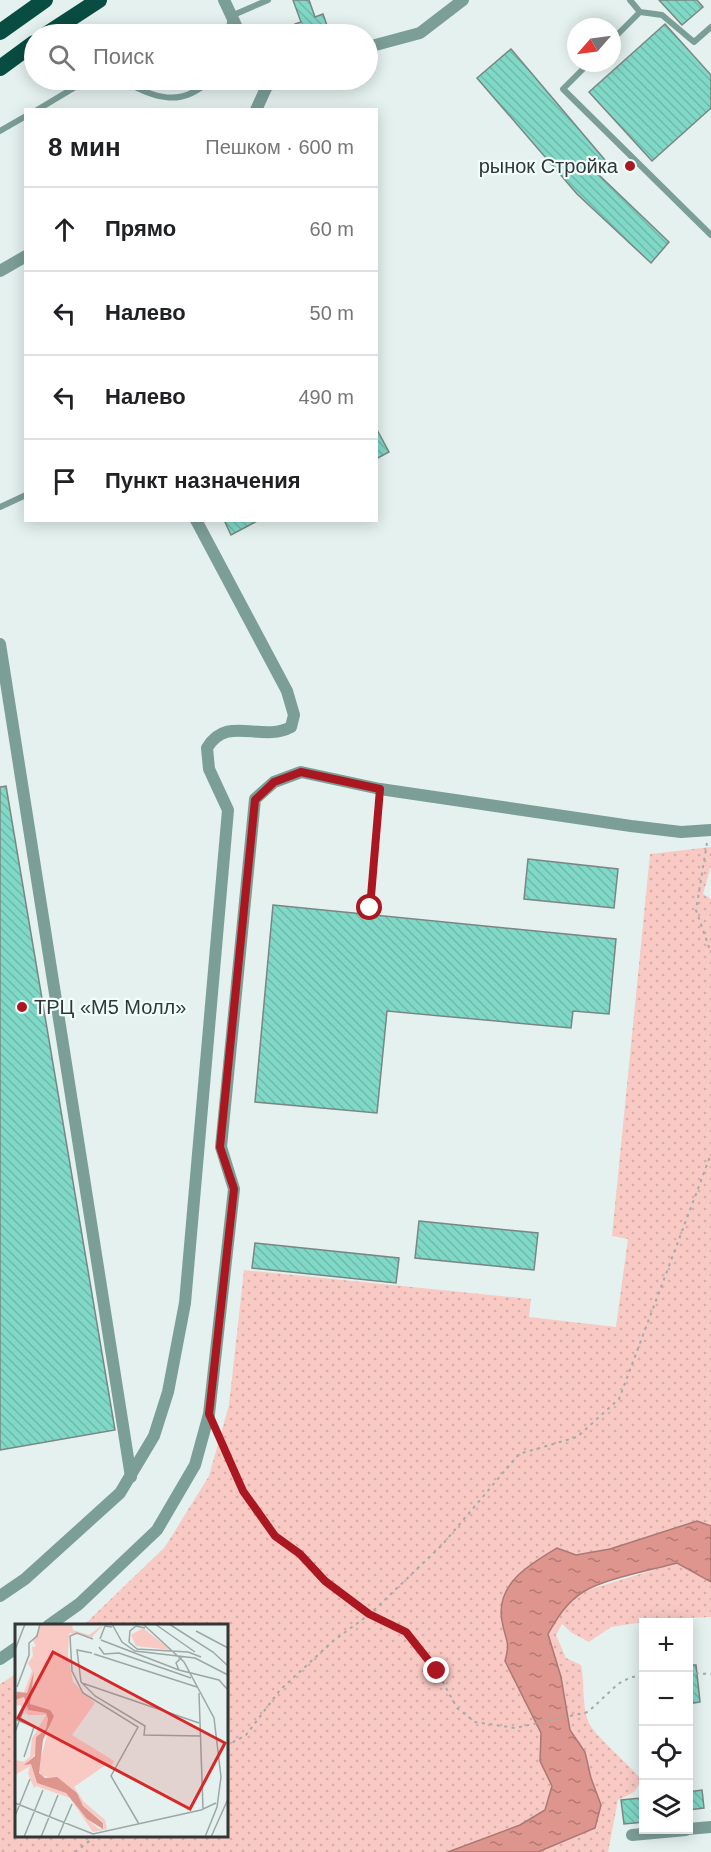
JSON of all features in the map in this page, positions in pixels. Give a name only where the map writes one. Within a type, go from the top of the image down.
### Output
[{"type":"highway","points":[[0,32],[45,0]]},
{"type":"highway","points":[[62,24],[99,0]]},
{"type":"highway","points":[[0,68],[24,51]]},
{"type":"street","points":[[224,0],[235,24]]},
{"type":"street","points":[[378,44],[420,33],[463,0]]},
{"type":"street","points":[[257,108],[263,90]]},
{"type":"street","points":[[0,271],[24,257]]},
{"type":"street","points":[[0,1596],[25,1579],[97,1516],[131,1477],[154,1436],[168,1392],[185,1303],[228,810],[208,770],[207,748],[220,732],[231,730],[279,734],[291,727],[294,715],[287,691],[197,522]]},
{"type":"street","points":[[0,644],[131,1477]]},
{"type":"street","points":[[51,1624],[79,1604],[157,1530],[195,1465],[209,1414],[234,1189],[220,1147],[255,800],[274,782],[301,772],[380,789],[631,826],[681,832],[710,831]]},
{"type":"street","points":[[0,1659],[15,1649]]},
{"type":"street","points":[[693,1828],[711,1827]]},
{"type":"street","points":[[632,1835],[641,1834]]},
{"type":"lane","points":[[230,24],[231,16],[268,0]]},
{"type":"lane","points":[[630,0],[640,12],[662,15],[694,42],[711,27]]},
{"type":"lane","points":[[621,31],[640,12]]},
{"type":"lane","points":[[580,72],[563,88],[711,235]]},
{"type":"lane","points":[[40,108],[70,90]]},
{"type":"lane","points":[[142,90],[153,95],[175,98],[197,90]]},
{"type":"lane","points":[[0,131],[24,117]]},
{"type":"lane","points":[[0,507],[24,496]]},
{"type":"lane","points":[[370,908],[380,789]]},
{"type":"path","points":[[710,831],[696,910],[711,953]]},
{"type":"path","points":[[228,1745],[246,1735],[280,1690],[333,1641],[369,1614],[442,1545],[519,1454],[577,1437],[619,1400],[711,1154]]},
{"type":"path","points":[[209,1414],[243,1491],[275,1536],[300,1554],[325,1581],[369,1614],[406,1632],[437,1671],[457,1708],[475,1722],[515,1728],[588,1712],[618,1684],[631,1677],[639,1676]]},
{"type":"path","points":[[693,1673],[711,1674]]},
{"type":"path","points":[[75,1852],[95,1837]]},
{"type":"shaded area","points":[[711,847],[711,866],[703,894],[711,899],[711,1526],[697,1521],[610,1549],[576,1555],[557,1548],[536,1561],[509,1586],[501,1608],[507,1644],[505,1661],[541,1733],[540,1761],[552,1786],[545,1810],[520,1825],[448,1852],[0,1852],[0,1684],[15,1675],[15,1837],[228,1837],[228,1624],[85,1624],[165,1547],[209,1476],[229,1405],[244,1270],[531,1299],[529,1317],[616,1327],[628,1239],[612,1236],[650,854]]},
{"type":"shaded area","points":[[677,1563],[711,1582],[711,1617],[639,1618],[639,1623],[611,1627],[589,1642],[572,1633],[562,1624],[556,1635],[566,1658],[581,1665],[585,1711],[590,1725],[639,1777],[639,1784],[634,1792],[618,1800],[608,1852],[538,1852],[595,1828],[601,1805],[585,1752],[570,1730],[561,1677],[548,1634],[560,1612],[584,1591]]},
{"type":"water","points":[[697,1521],[711,1526],[711,1582],[677,1563],[615,1579],[592,1587],[577,1596],[563,1611],[548,1634],[561,1677],[570,1730],[585,1752],[601,1805],[595,1828],[538,1852],[448,1852],[520,1825],[545,1810],[552,1786],[540,1761],[541,1733],[505,1661],[507,1644],[501,1608],[509,1586],[526,1568],[557,1548],[576,1555],[610,1549]]},
{"type":"building","points":[[293,0],[309,0],[315,17],[323,14],[327,24],[295,24],[301,22]]},
{"type":"building","points":[[659,0],[697,0],[703,7],[682,25]]},
{"type":"building","points":[[665,24],[711,75],[711,108],[652,161],[589,92],[611,72],[621,72],[621,63]]},
{"type":"building","points":[[511,49],[610,166],[599,175],[669,242],[651,263],[577,194],[477,78]]},
{"type":"building","points":[[378,432],[389,452],[378,458]]},
{"type":"building","points":[[225,522],[255,522],[231,535]]},
{"type":"building","name":"ТРЦ «М5 Молл»","points":[[6,786],[115,1430],[0,1450],[0,787]]},
{"type":"building","points":[[528,859],[618,869],[614,908],[524,899]]},
{"type":"building","points":[[273,905],[616,939],[609,1014],[573,1011],[571,1028],[387,1011],[377,1113],[255,1102]]},
{"type":"building","points":[[419,1221],[538,1233],[534,1270],[415,1258]]},
{"type":"building","points":[[255,1243],[399,1258],[396,1283],[252,1268]]},
{"type":"building","points":[[693,1665],[696,1665],[700,1702],[693,1703]]},
{"type":"building","points":[[702,1790],[704,1808],[693,1809],[693,1791]]},
{"type":"building","points":[[639,1798],[639,1822],[624,1824],[621,1800]]},
{"type":"place","name":"рынок Стройка","points":[[630,166]]},
{"type":"place","name":"ТРЦ «М5 Молл»","points":[[22,1007]]},
{"type":"route","points":[[370,908],[380,789],[301,772],[274,782],[255,800],[220,1147],[234,1189],[209,1414],[243,1491],[275,1536],[300,1554],[325,1581],[369,1614],[406,1632],[437,1671]]}]
